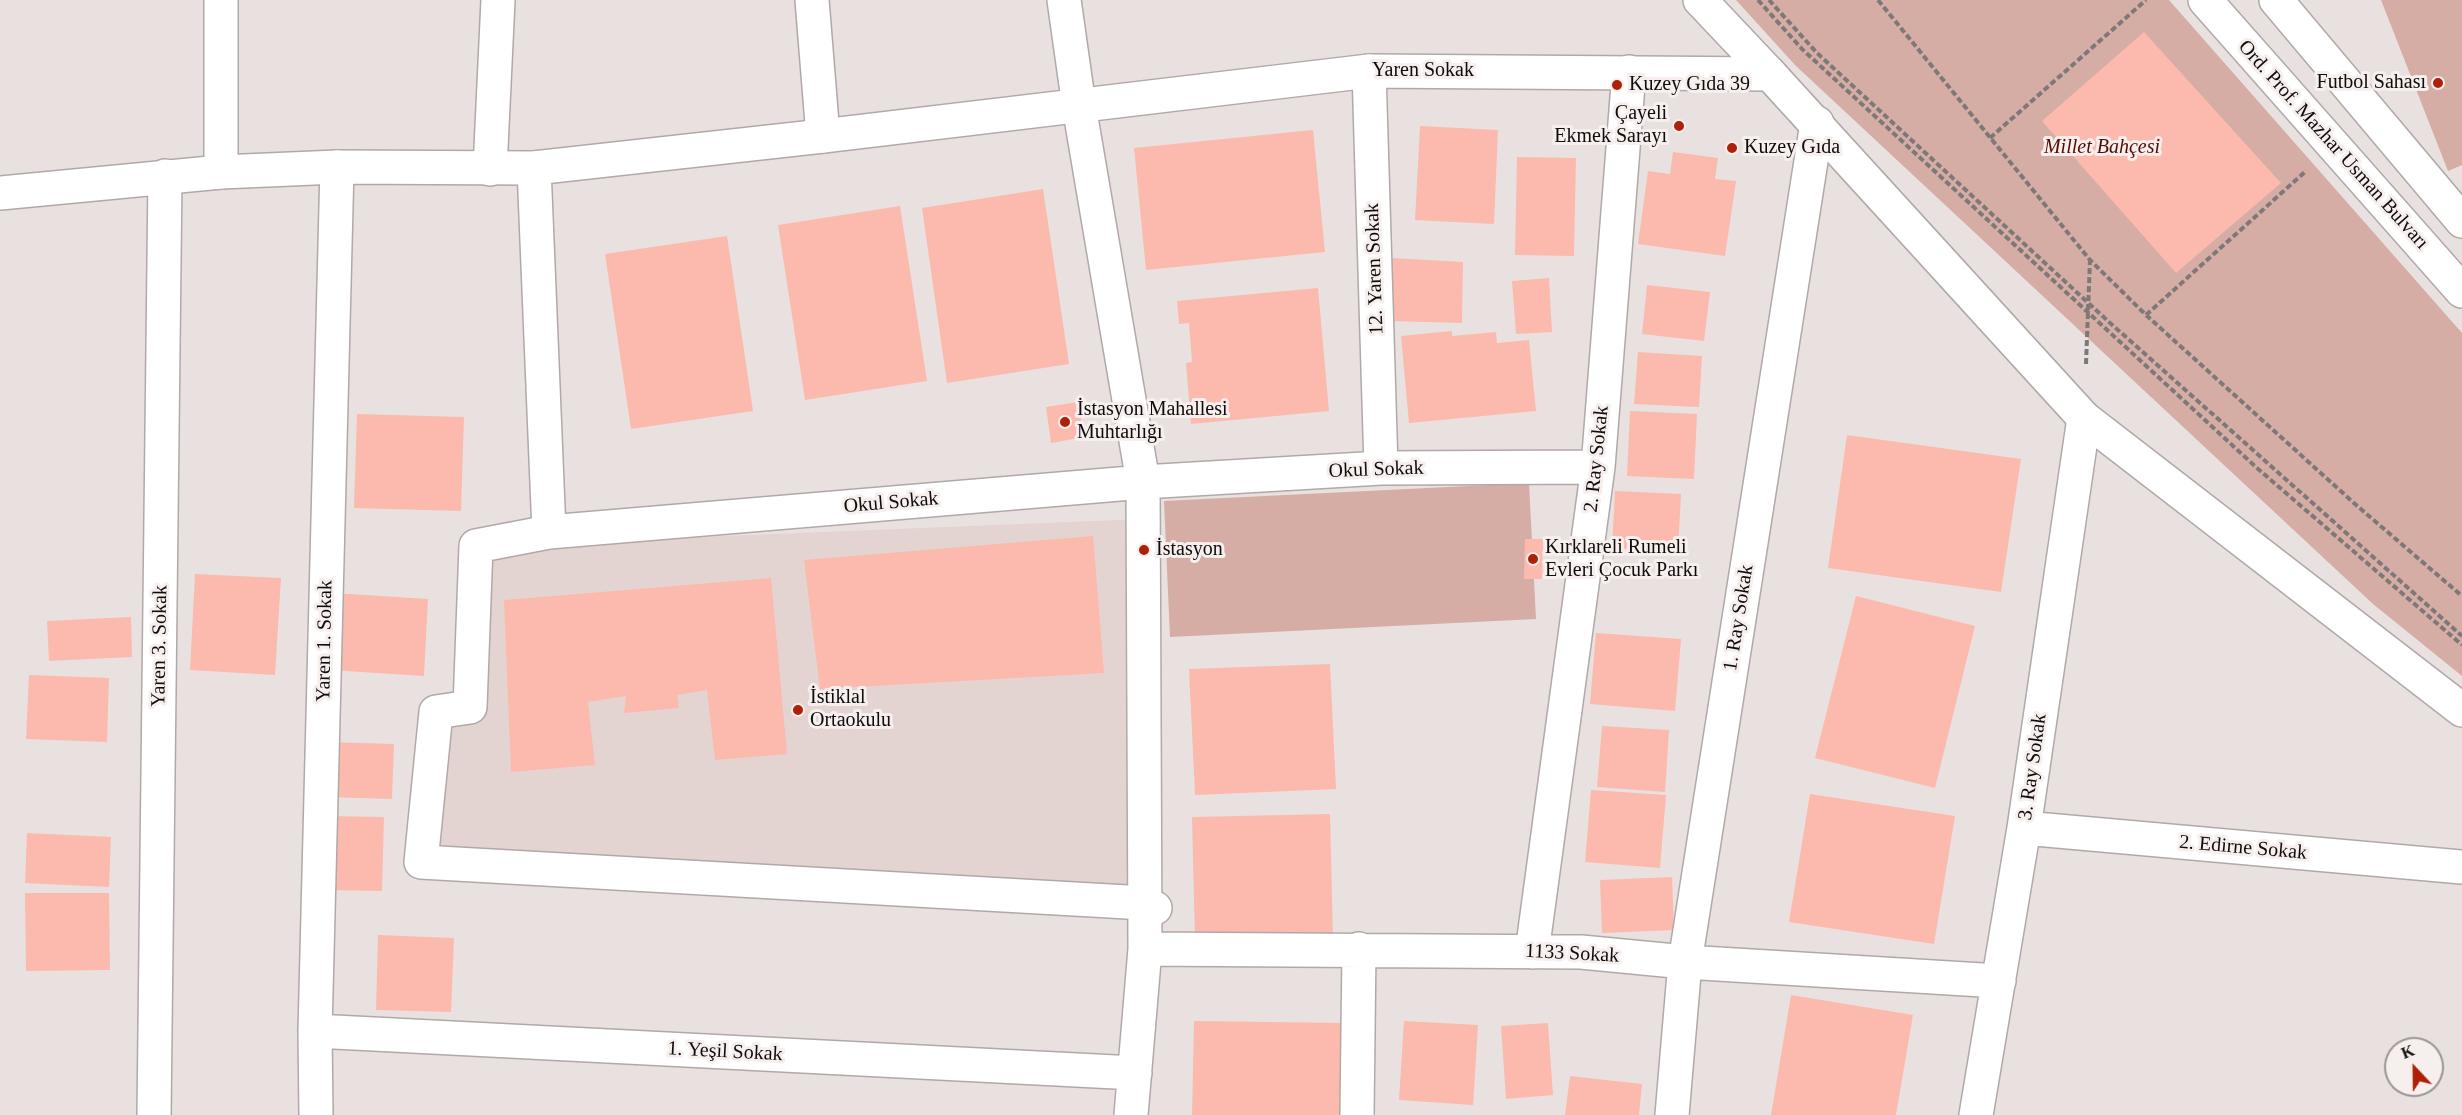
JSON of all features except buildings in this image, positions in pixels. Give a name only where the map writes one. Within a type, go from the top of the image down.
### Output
[{"type":"street","points":[[221,0],[221,172]]},
{"type":"street","points":[[490,169],[498,0]]},
{"type":"street","points":[[812,0],[823,136]]},
{"type":"street","points":[[1064,0],[1079,106],[1143,482],[1150,906],[1131,1115]]},
{"type":"street","points":[[1701,0],[1817,123],[2084,418],[2462,710]]},
{"type":"street","name":"Ord. Prof. Mazhar Usman Bulvarı","points":[[2205,0],[2462,291]]},
{"type":"street","points":[[2276,0],[2462,221]]},
{"type":"street","name":"Yaren Sokak","points":[[0,193],[221,172],[337,167],[534,168],[1369,71],[1770,74]]},
{"type":"street","name":"12. Yaren Sokak","points":[[1369,71],[1381,468]]},
{"type":"street","name":"2. Ray Sokak","points":[[1532,952],[1598,467],[1629,72]]},
{"type":"street","name":"1. Ray Sokak","points":[[1672,1115],[1684,962],[1817,123]]},
{"type":"street","name":"Yaren 1. Sokak","points":[[316,1115],[315,1031],[337,167]]},
{"type":"street","points":[[534,168],[549,532]]},
{"type":"street","name":"Yaren 3. Sokak","points":[[154,1115],[165,176]]},
{"type":"street","name":"3. Ray Sokak","points":[[1977,1115],[2024,828],[2084,418]]},
{"type":"street","name":"Okul Sokak","points":[[1150,906],[421,862],[436,712],[470,707],[477,546],[549,532],[1143,482],[1381,468],[1598,467]]},
{"type":"street","name":"2. Edirne Sokak","points":[[2024,828],[2462,867]]},
{"type":"street","name":"1133 Sokak","points":[[1145,949],[1581,952],[1684,962],[1999,981]]},
{"type":"street","points":[[1357,1115],[1359,949]]},
{"type":"street","name":"1. Yeşil Sokak","points":[[315,1031],[1135,1073]]},
{"type":"path","points":[[1758,0],[1802,49],[2258,468],[2462,645]]},
{"type":"path","points":[[1769,0],[1818,53],[2089,303],[2462,636]]},
{"type":"path","points":[[1878,0],[2090,260],[2146,315],[2355,504],[2462,596]]},
{"type":"path","points":[[1990,138],[2146,0]]},
{"type":"path","points":[[2146,315],[2313,165]]},
{"type":"path","points":[[2084,418],[2090,260]]},
{"type":"shaded area","name":"İstiklal Ortaokulu","points":[[1143,519],[1145,903],[421,862],[436,712],[470,707],[476,546]]},
{"type":"green space","name":"Millet Bahçesi","points":[[1736,0],[2169,0],[2462,333],[2462,676],[2373,604],[1795,65]]},
{"type":"green space","name":"Futbol Sahası","points":[[2381,0],[2462,0],[2462,165],[2448,171]]},
{"type":"green space","points":[[1529,483],[1536,619],[1170,637],[1164,501]]},
{"type":"place","name":"Futbol Sahası","points":[[2438,83]]},
{"type":"place","name":"Kuzey Gıda 39","points":[[1617,85]]},
{"type":"place","name":"Çayeli Ekmek Sarayı","points":[[1679,126]]},
{"type":"place","name":"Kuzey Gıda","points":[[1732,148]]},
{"type":"place","name":"İstasyon Mahallesi Muhtarlığı","points":[[1065,422]]},
{"type":"place","name":"İstasyon","points":[[1144,550]]},
{"type":"place","name":"Kırklareli Rumeli Evleri Çocuk Parkı","points":[[1533,559]]},
{"type":"place","name":"İstiklal Ortaokulu","points":[[798,710]]}]
